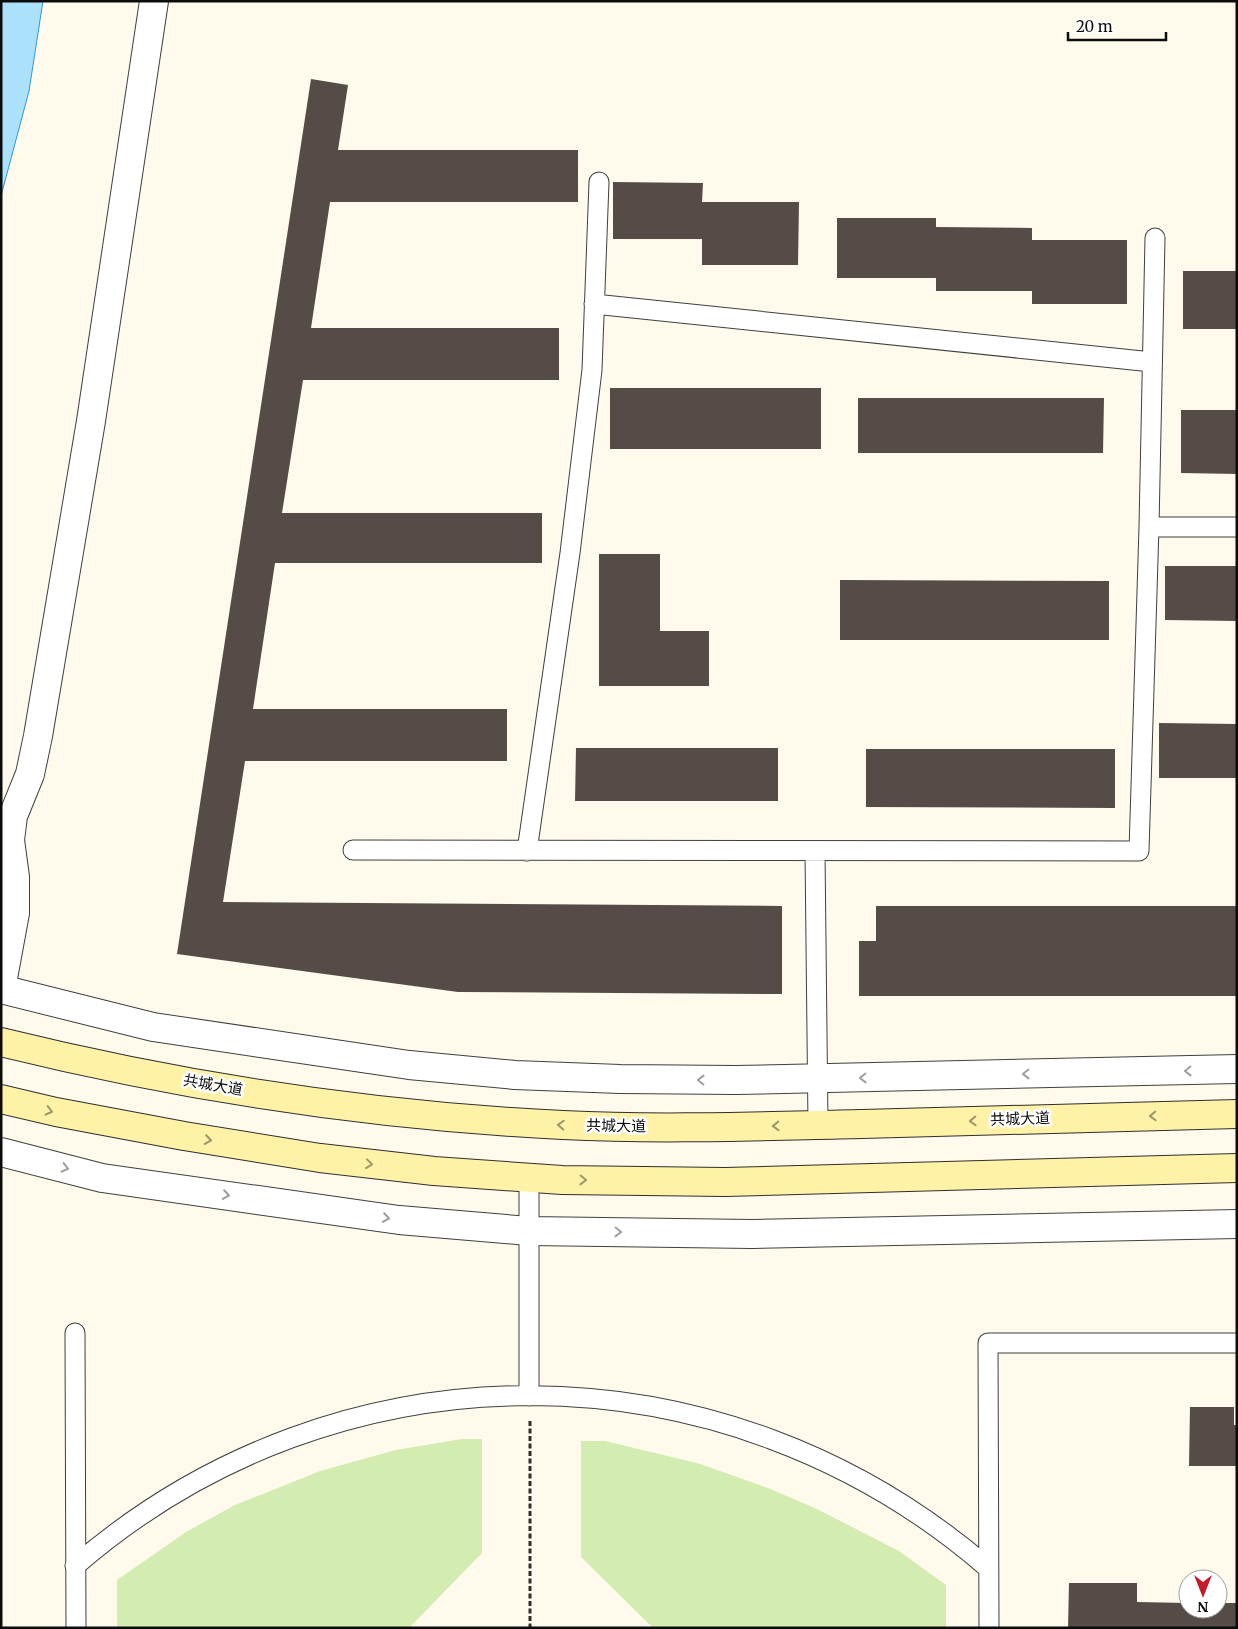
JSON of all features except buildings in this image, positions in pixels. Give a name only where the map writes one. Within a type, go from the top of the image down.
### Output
[{"type":"main road","name":"共城大道","points":[[1,1042],[68,1059],[328,1104],[439,1117],[564,1126],[724,1128],[1237,1114]]},
{"type":"main road","points":[[1,1099],[83,1118],[320,1158],[434,1171],[562,1180],[724,1182],[1237,1168]]},
{"type":"street","points":[[154,1],[91,421],[38,736],[30,774],[13,816],[10,840],[15,877],[15,913],[1,989],[152,1027],[409,1065],[515,1074],[620,1079],[736,1080],[1237,1069]]},
{"type":"street","points":[[1,1152],[102,1178],[399,1220],[529,1231],[752,1234],[1237,1224]]},
{"type":"lane","points":[[527,851],[571,543],[592,370],[599,182]]},
{"type":"lane","points":[[352,850],[1139,851],[1149,527],[1155,238]]},
{"type":"lane","points":[[594,304],[1152,362]]},
{"type":"lane","points":[[1149,527],[1237,527]]},
{"type":"lane","points":[[815,851],[818,1125]]},
{"type":"lane","points":[[529,1178],[529,1396]]},
{"type":"lane","points":[[75,1333],[76,1628]]},
{"type":"lane","points":[[989,1628],[988,1343],[1237,1343]]},
{"type":"lane","points":[[75,1566],[144,1513],[189,1485],[237,1460],[287,1439],[338,1422],[444,1401],[498,1396],[551,1395],[605,1399],[660,1407],[714,1420],[767,1437],[818,1457],[867,1482],[922,1516],[960,1543],[988,1568]]},
{"type":"path","points":[[529,1396],[530,1628]]},
{"type":"green space","points":[[462,1439],[482,1439],[482,1553],[409,1628],[117,1628],[117,1580],[186,1532],[235,1505],[320,1471],[396,1450]]},
{"type":"green space","points":[[581,1441],[605,1441],[697,1463],[768,1488],[817,1509],[899,1551],[946,1585],[946,1628],[653,1628],[581,1557]]},
{"type":"water","points":[[1,1],[43,1],[29,91],[1,196]]}]
